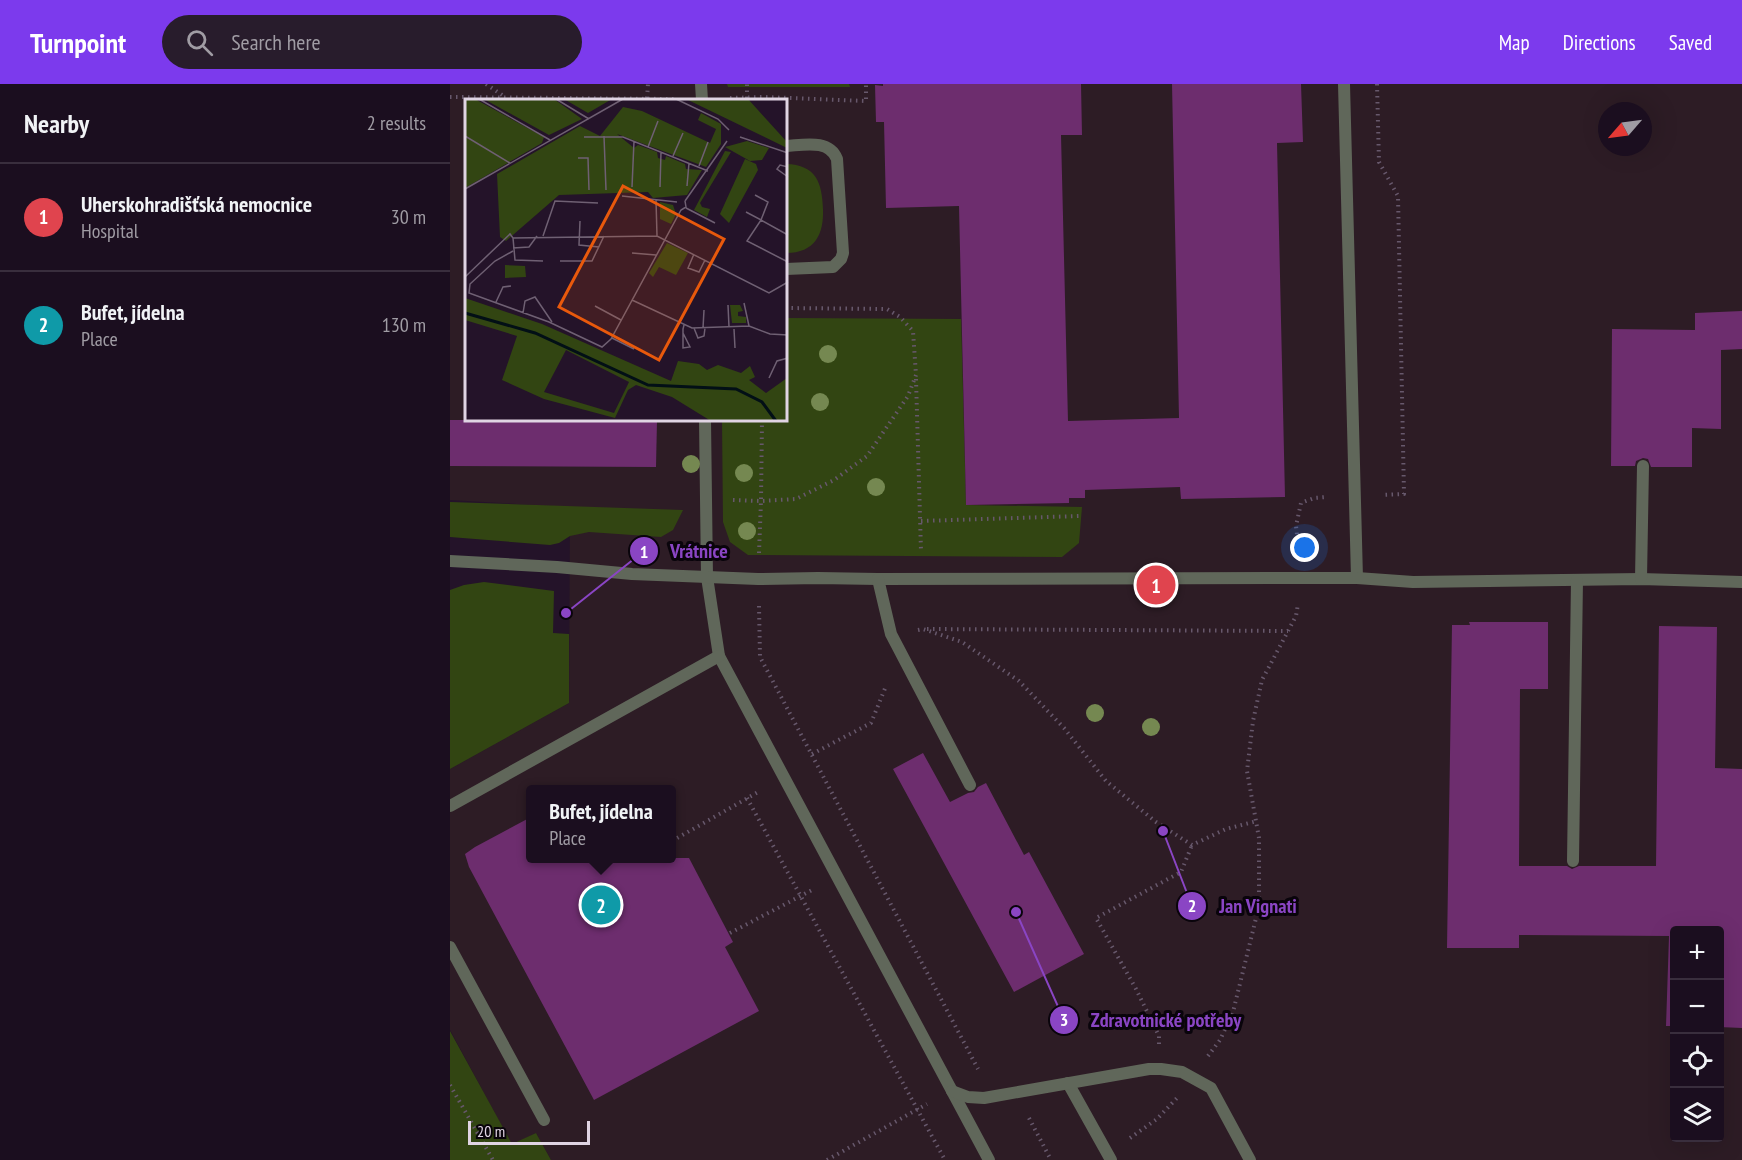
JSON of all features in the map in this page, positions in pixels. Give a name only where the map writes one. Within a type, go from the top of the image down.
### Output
[{"type":"lane","points":[[701,84],[702,99]]},
{"type":"lane","points":[[1344,84],[1357,578]]},
{"type":"lane","points":[[788,146],[819,145],[835,153],[843,253],[841,259],[833,267],[788,269]]},
{"type":"lane","points":[[705,422],[707,577],[719,656],[989,1160]]},
{"type":"lane","points":[[1641,579],[1643,466]]},
{"type":"lane","points":[[450,561],[632,574],[758,579],[1357,578],[1413,582],[1641,579],[1742,582]]},
{"type":"lane","points":[[878,579],[891,634],[970,785]]},
{"type":"lane","points":[[1573,861],[1577,580]]},
{"type":"lane","points":[[450,806],[719,656]]},
{"type":"lane","points":[[450,948],[544,1120]]},
{"type":"lane","points":[[952,1091],[968,1097],[984,1098],[1131,1072],[1161,1069],[1176,1071],[1193,1077],[1211,1088],[1250,1160]]},
{"type":"lane","points":[[1068,1083],[1109,1156]]},
{"type":"path","points":[[486,84],[505,97]]},
{"type":"path","points":[[647,98],[648,84]]},
{"type":"path","points":[[747,84],[747,98]]},
{"type":"path","points":[[788,99],[866,101],[866,84]]},
{"type":"path","points":[[450,97],[674,99]]},
{"type":"path","points":[[724,99],[763,99]]},
{"type":"path","points":[[788,308],[887,309],[900,317],[913,331],[922,579]]},
{"type":"path","points":[[706,498],[761,501],[796,499],[834,480],[867,456],[908,396],[916,375]]},
{"type":"path","points":[[762,422],[758,579],[760,657],[993,1096],[1022,1105],[1051,1160]]},
{"type":"path","points":[[921,521],[1079,516]]},
{"type":"path","points":[[891,634],[923,629],[1288,631]]},
{"type":"path","points":[[923,629],[962,642],[1019,681],[1064,728],[1106,781],[1156,822],[1192,845]]},
{"type":"path","points":[[812,754],[871,723],[900,652]]},
{"type":"path","points":[[676,839],[784,777]]},
{"type":"path","points":[[747,798],[945,1160]]},
{"type":"path","points":[[1161,1069],[1159,1036],[1136,989],[1096,918],[1180,872],[1192,845],[1226,829],[1257,821]]},
{"type":"path","points":[[730,933],[838,877]]},
{"type":"path","points":[[1109,1156],[1157,1119],[1174,1102],[1193,1077]]},
{"type":"path","points":[[450,1085],[493,1160]]},
{"type":"path","points":[[827,1160],[952,1091]]},
{"type":"shaded area","points":[[450,84],[1742,84],[1742,1160],[551,1160],[536,1133],[512,1145],[450,1030],[450,769],[569,703],[570,507],[450,500]]},
{"type":"green space","points":[[727,84],[849,84],[850,87],[728,87]]},
{"type":"green space","points":[[788,164],[804,168],[815,177],[821,191],[823,209],[822,226],[816,240],[811,246],[788,253]]},
{"type":"green space","points":[[788,318],[961,319],[966,505],[1082,507],[1079,543],[1062,557],[748,555],[730,542],[723,522],[722,422],[788,422]]},
{"type":"green space","points":[[450,502],[683,510],[673,530],[661,537],[589,532],[570,536],[559,543],[550,545],[450,537]]},
{"type":"green space","points":[[484,582],[554,591],[553,633],[569,634],[569,703],[450,769],[450,590]]},
{"type":"green space","points":[[450,1031],[512,1144],[536,1133],[551,1160],[450,1160]]},
{"type":"building","points":[[883,84],[1081,84],[1082,135],[1061,135],[1068,421],[1179,418],[1172,84],[1301,84],[1303,142],[1277,143],[1285,497],[1181,499],[1180,487],[1085,490],[1085,498],[1069,498],[1069,503],[966,505],[959,206],[886,208],[884,122],[876,122],[875,85],[883,86]]},
{"type":"building","points":[[1742,311],[1742,349],[1721,350],[1721,429],[1692,428],[1692,467],[1651,467],[1648,459],[1643,458],[1636,461],[1635,466],[1611,466],[1612,329],[1695,330],[1695,313]]},
{"type":"building","points":[[450,420],[465,420],[465,422],[657,422],[656,467],[450,466]]},
{"type":"building","points":[[1469,622],[1548,622],[1548,689],[1520,689],[1519,866],[1567,866],[1572,869],[1579,866],[1656,866],[1659,626],[1717,627],[1715,768],[1742,769],[1742,1028],[1724,1027],[1724,926],[1670,926],[1670,1026],[1666,1026],[1669,936],[1519,935],[1519,948],[1447,948],[1452,625],[1470,625]]},
{"type":"building","points":[[923,753],[950,802],[974,792],[986,783],[1024,855],[1029,852],[1084,954],[1014,992],[893,769]]},
{"type":"building","points":[[526,820],[526,863],[676,863],[676,858],[689,858],[733,942],[725,947],[759,1011],[594,1100],[469,867],[465,854]]},
{"type":"place","name":"Uherskohradišťská nemocnice","points":[[1156,585]]},
{"type":"place","name":"Vrátnice","points":[[566,613]]},
{"type":"place","name":"Jan Vignati","points":[[1163,831]]},
{"type":"place","name":"Bufet, jídelna","points":[[601,905]]},
{"type":"place","name":"Zdravotnické potřeby","points":[[1016,912]]}]
